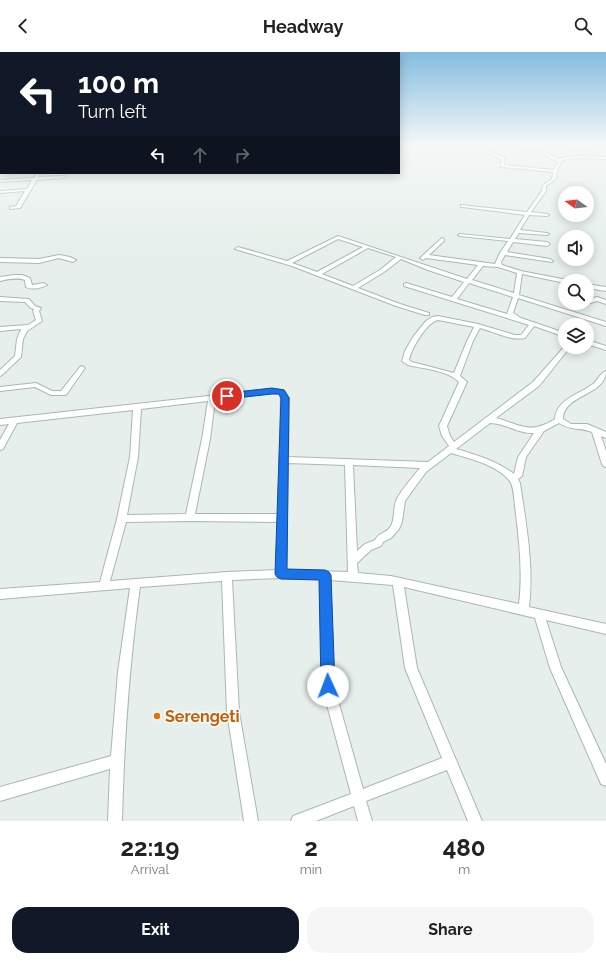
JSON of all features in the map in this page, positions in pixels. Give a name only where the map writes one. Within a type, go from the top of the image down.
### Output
[{"type":"street","points":[[12,208],[18,207],[34,181]]},
{"type":"street","points":[[551,181],[544,186],[544,191],[503,253],[498,265],[520,272],[558,280]]},
{"type":"street","points":[[0,192],[28,190]]},
{"type":"street","points":[[463,206],[547,215]]},
{"type":"street","points":[[517,231],[547,234]]},
{"type":"street","points":[[460,235],[547,244]]},
{"type":"street","points":[[288,263],[338,237],[400,257],[416,264],[558,308]]},
{"type":"street","points":[[416,264],[442,240]]},
{"type":"street","points":[[318,274],[367,247]]},
{"type":"street","points":[[238,249],[288,263],[427,314]]},
{"type":"street","points":[[503,253],[550,261]]},
{"type":"street","points":[[0,260],[15,259],[39,261],[49,257],[60,256],[73,260]]},
{"type":"street","points":[[425,256],[496,266]]},
{"type":"street","points":[[354,288],[382,271],[400,257]]},
{"type":"street","points":[[454,299],[482,264]]},
{"type":"street","points":[[518,319],[510,314],[516,296],[520,272]]},
{"type":"street","points":[[0,279],[19,276],[26,277],[28,279],[29,287],[44,285]]},
{"type":"street","points":[[406,285],[558,333]]},
{"type":"street","points":[[594,287],[606,290]]},
{"type":"street","points":[[0,299],[27,300],[33,307],[38,308],[36,311],[39,320],[24,330],[18,348],[18,357],[0,374]]},
{"type":"street","points":[[594,300],[597,299],[606,302]]},
{"type":"street","points":[[563,310],[606,324]]},
{"type":"street","points":[[523,611],[525,602],[525,557],[513,478],[506,472],[451,448],[443,426],[463,382],[460,378],[410,364],[405,361],[405,358],[423,329],[432,318],[478,326],[514,337],[523,337],[533,324]]},
{"type":"street","points":[[456,376],[470,341],[478,326]]},
{"type":"street","points":[[1,329],[30,327]]},
{"type":"street","points":[[1,329],[21,336]]},
{"type":"street","points":[[594,344],[606,348]]},
{"type":"street","points":[[352,562],[368,547],[378,543],[380,539],[389,535],[395,529],[398,523],[399,505],[401,500],[423,470],[536,384],[550,370],[562,354]]},
{"type":"street","points":[[0,389],[36,385],[51,393],[63,393],[82,368]]},
{"type":"street","points":[[559,420],[559,412],[564,406],[598,384],[606,373]]},
{"type":"street","points":[[0,422],[272,391],[281,392],[285,398],[281,574]]},
{"type":"street","points":[[190,517],[206,439],[212,398]]},
{"type":"street","points":[[104,586],[122,519],[134,457],[137,406]]},
{"type":"street","points":[[487,421],[493,419],[523,430],[540,431]]},
{"type":"street","points":[[559,420],[569,426],[586,427],[606,434]]},
{"type":"street","points":[[513,478],[518,476],[522,457],[540,431],[559,420]]},
{"type":"street","points":[[0,447],[14,421]]},
{"type":"street","points":[[595,430],[606,462]]},
{"type":"street","points":[[284,460],[430,465]]},
{"type":"street","points":[[349,462],[353,577]]},
{"type":"street","points":[[122,519],[190,517],[282,518]]},
{"type":"street","points":[[0,594],[227,576],[281,574],[325,575],[398,582],[606,629]]},
{"type":"street","points":[[325,575],[328,686],[357,798],[365,821]]},
{"type":"street","points":[[227,576],[233,712],[251,821]]},
{"type":"street","points":[[398,582],[411,668],[475,821]]},
{"type":"street","points":[[115,821],[116,761],[131,615],[136,583]]},
{"type":"street","points":[[538,614],[556,668],[606,779]]},
{"type":"street","points":[[0,794],[116,761]]},
{"type":"street","points":[[298,821],[450,762]]},
{"type":"place","name":"Serengeti","points":[[157,716]]},
{"type":"route","points":[[227,396],[272,391],[281,392],[285,398],[281,574],[325,575],[328,686]]}]
